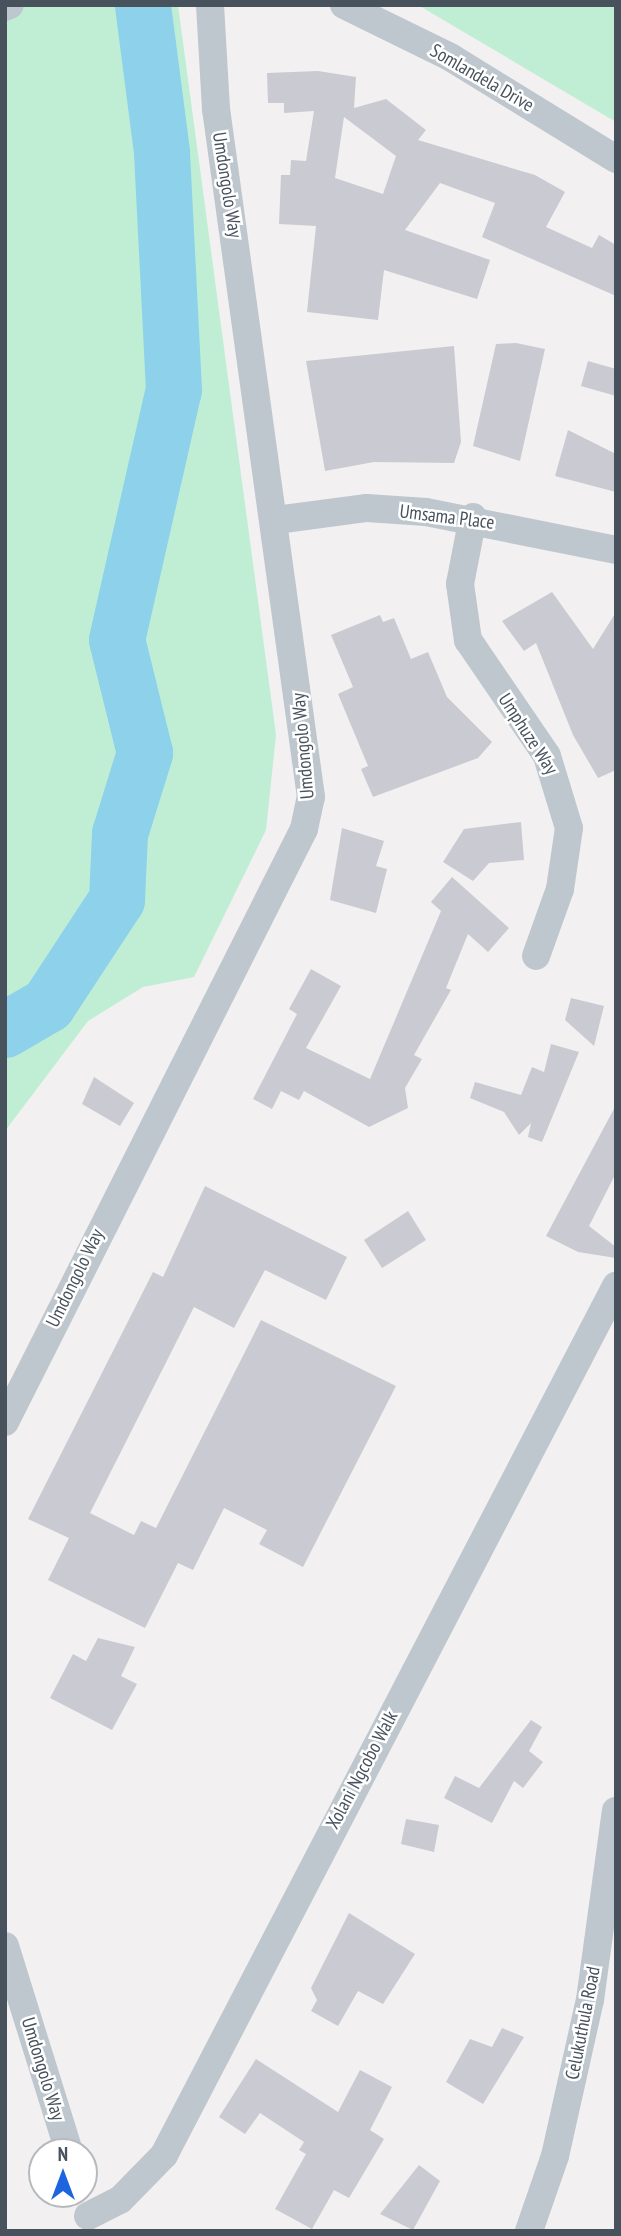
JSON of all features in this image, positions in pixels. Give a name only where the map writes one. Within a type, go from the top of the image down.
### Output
[{"type":"street","points":[[5,7],[10,5]]},
{"type":"street","name":"Umdongolo Way","points":[[5,1422],[304,829],[311,785],[216,109],[210,5]]},
{"type":"street","name":"Somlandela Drive","points":[[344,5],[450,57],[616,159]]},
{"type":"street","name":"Umsama Place","points":[[275,520],[367,508],[473,517],[616,550]]},
{"type":"street","name":"Umphuze Way","points":[[473,517],[459,596],[468,640],[547,756],[569,828],[560,890],[537,956]]},
{"type":"street","name":"Xolani Ngcobo Walk","points":[[87,2214],[120,2200],[164,2155],[616,1286]]},
{"type":"street","name":"Celukuthula Road","points":[[529,2231],[555,2156],[590,2000],[616,1811]]},
{"type":"street","name":"Umdongolo Way","points":[[5,1946],[65,2138]]},
{"type":"green space","points":[[5,5],[178,5],[276,735],[266,830],[194,977],[143,987],[88,1021],[5,1131]]},
{"type":"green space","points":[[418,5],[616,5],[616,122]]},
{"type":"building","points":[[318,71],[356,77],[354,108],[386,99],[426,130],[418,140],[535,175],[565,192],[546,227],[592,248],[599,235],[616,245],[616,296],[482,237],[495,203],[440,183],[405,230],[490,260],[477,299],[384,270],[378,320],[307,312],[316,226],[279,224],[281,175],[290,175],[291,160],[306,161],[314,111],[284,113],[284,103],[268,103],[267,73]],"holes":[[[344,117],[396,156],[383,194],[335,178]]]},
{"type":"building","points":[[516,343],[545,349],[520,461],[473,446],[496,344]]},
{"type":"building","points":[[454,346],[461,442],[454,463],[374,462],[325,471],[306,361]]},
{"type":"building","points":[[588,361],[616,369],[616,396],[581,386]]},
{"type":"building","points":[[568,430],[616,454],[616,492],[555,476]]},
{"type":"building","points":[[552,592],[593,649],[616,612],[616,770],[598,778],[573,735],[536,643],[524,651],[502,621]]},
{"type":"building","points":[[380,615],[383,622],[394,618],[411,659],[428,652],[447,697],[492,742],[478,758],[373,797],[361,769],[368,766],[338,694],[353,687],[331,635]]},
{"type":"building","points":[[521,822],[524,860],[489,863],[473,881],[443,862],[464,829]]},
{"type":"building","points":[[342,828],[384,841],[376,866],[387,869],[376,913],[330,900]]},
{"type":"building","points":[[452,877],[509,928],[488,952],[468,934],[446,988],[451,990],[414,1055],[422,1059],[405,1088],[408,1108],[369,1127],[304,1091],[299,1100],[281,1091],[272,1109],[253,1099],[297,1014],[289,1009],[311,969],[341,986],[306,1048],[370,1079],[441,911],[431,902]]},
{"type":"building","points":[[571,998],[604,1006],[594,1046],[565,1020]]},
{"type":"building","points":[[551,1044],[579,1052],[542,1142],[528,1137],[531,1123],[519,1135],[504,1112],[470,1098],[475,1082],[521,1095],[532,1067],[544,1072]]},
{"type":"building","points":[[94,1077],[134,1103],[120,1126],[82,1104]]},
{"type":"building","points":[[616,1105],[616,1173],[589,1226],[616,1247],[616,1258],[578,1252],[546,1236]]},
{"type":"building","points":[[205,1186],[347,1257],[326,1300],[265,1270],[234,1328],[194,1307],[90,1513],[134,1535],[141,1521],[156,1528],[261,1320],[396,1386],[303,1567],[259,1544],[267,1530],[224,1508],[193,1570],[178,1563],[145,1628],[48,1580],[69,1538],[28,1519],[153,1272],[163,1277]]},
{"type":"building","points":[[408,1211],[426,1240],[382,1268],[364,1240]]},
{"type":"building","points":[[98,1638],[135,1647],[121,1676],[137,1684],[112,1730],[50,1698],[73,1654],[86,1661]]},
{"type":"building","points":[[531,1720],[542,1727],[529,1751],[543,1762],[523,1788],[514,1781],[492,1823],[444,1798],[455,1776],[479,1788]]},
{"type":"building","points":[[406,1819],[439,1825],[434,1852],[401,1844]]},
{"type":"building","points":[[349,1913],[415,1954],[383,2004],[358,1991],[338,2026],[311,2011],[317,2000],[311,1988]]},
{"type":"building","points":[[502,2028],[524,2037],[483,2104],[446,2082],[470,2039],[492,2047]]},
{"type":"building","points":[[256,2059],[338,2112],[360,2070],[392,2087],[370,2130],[384,2139],[349,2198],[334,2190],[312,2229],[275,2209],[306,2154],[299,2150],[304,2142],[260,2113],[245,2134],[219,2117]]},
{"type":"building","points":[[419,2165],[440,2181],[413,2230],[380,2214]]},
{"type":"waterway","points":[[5,1030],[48,1005],[117,900],[120,834],[145,753],[117,640],[174,390],[162,152],[143,5]]}]
